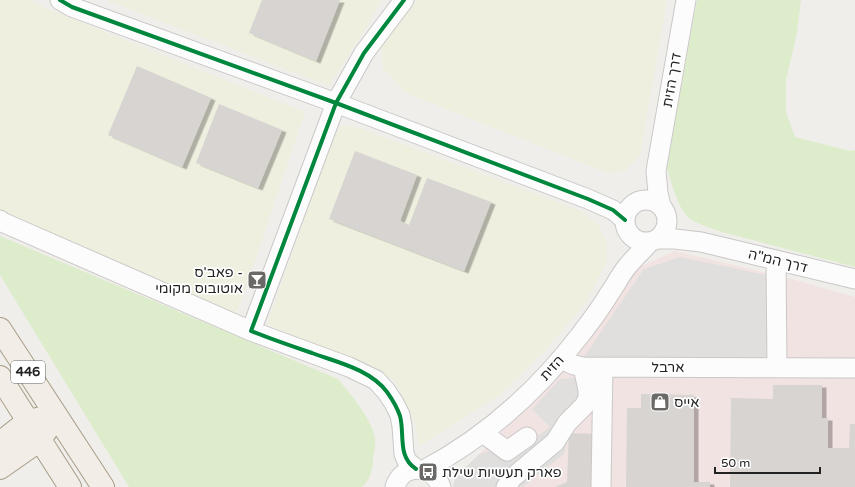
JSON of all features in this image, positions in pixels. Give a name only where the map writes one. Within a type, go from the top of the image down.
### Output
[{"type":"main road","name":"446","points":[[0,329],[103,487]]},
{"type":"main road","name":"446","points":[[0,377],[70,487]]},
{"type":"main road","points":[[0,442],[28,421],[57,415]]},
{"type":"main road","points":[[0,468],[40,440],[57,415]]},
{"type":"street","points":[[60,0],[72,7],[336,103],[588,199],[613,210],[625,223],[632,238],[643,242],[654,240],[663,234],[666,227],[664,213],[655,202],[648,200],[636,203],[612,204],[588,199]]},
{"type":"street","points":[[251,331],[336,103],[364,53],[404,0]]},
{"type":"street","name":"דרך הזית","points":[[664,213],[657,182],[658,159],[686,0]]},
{"type":"street","name":"דרך הזית","points":[[636,203],[645,190],[658,159]]},
{"type":"street","points":[[625,223],[629,209],[636,203]]},
{"type":"street","name":"דרך המ\"ה","points":[[664,213],[683,234],[691,239],[855,280]]},
{"type":"street","points":[[0,220],[251,331],[349,367],[376,380],[386,390],[400,415],[403,464],[396,484]]},
{"type":"street","name":"הזית","points":[[616,284],[626,237],[625,223]]},
{"type":"street","name":"דרך המ\"ה","points":[[654,240],[674,238],[701,242]]},
{"type":"street","name":"הזית","points":[[441,487],[452,464],[479,436],[541,381],[561,359],[598,311],[625,269],[654,240]]},
{"type":"street","points":[[776,260],[777,368]]},
{"type":"street","name":"ארבל","points":[[561,359],[583,367],[855,368]]},
{"type":"street","points":[[506,487],[512,478],[555,442],[567,423],[584,406],[588,398],[588,390],[583,367]]},
{"type":"street","points":[[601,487],[603,367]]},
{"type":"street","points":[[479,436],[507,451],[527,437]]},
{"type":"street","name":"הזית","points":[[396,484],[406,472],[420,469],[456,452],[479,436]]},
{"type":"street","points":[[403,446],[407,461],[420,469],[432,473],[441,487]]},
{"type":"shaded area","points":[[675,251],[788,278],[855,297],[855,487],[453,487],[455,478],[544,390],[635,269]]},
{"type":"shaded area","points":[[680,257],[767,275],[767,359],[583,358],[644,269]]},
{"type":"shaded area","points":[[593,376],[569,433],[564,454],[523,487],[453,487],[455,478],[478,455],[488,451],[507,459],[550,427],[532,409],[560,379]]},
{"type":"green space","points":[[0,0],[31,0],[41,6],[305,112],[237,314],[23,225],[0,211]]},
{"type":"green space","points":[[106,0],[381,0],[369,23],[329,86]]},
{"type":"green space","points":[[417,0],[667,0],[640,156],[625,171],[607,173],[406,93],[383,69],[381,45]]},
{"type":"green space","points":[[697,0],[801,0],[797,33],[786,80],[786,112],[795,137],[850,151],[855,150],[855,267],[722,232],[690,219],[682,209],[670,179],[667,167]]},
{"type":"green space","points":[[340,126],[354,126],[581,211],[598,224],[607,242],[607,262],[586,302],[545,351],[500,395],[419,446],[415,423],[394,380],[267,324],[333,138]]},
{"type":"green space","points":[[0,236],[338,379],[364,413],[369,421],[375,437],[372,467],[367,481],[362,487],[129,487],[0,275]]},
{"type":"building","points":[[262,0],[340,0],[316,61],[249,33]]},
{"type":"building","points":[[137,66],[211,98],[182,167],[108,135]]},
{"type":"building","points":[[219,104],[282,130],[258,188],[196,163]]},
{"type":"building","points":[[355,151],[417,175],[400,221],[409,225],[427,178],[491,202],[464,271],[329,219]]},
{"type":"building","points":[[773,385],[822,385],[822,418],[828,418],[828,448],[849,448],[850,424],[855,424],[855,487],[730,487],[731,398],[773,399]]},
{"type":"building","points":[[641,394],[694,395],[694,482],[710,482],[710,487],[626,487],[627,408],[641,408]]},
{"type":"building","points":[[569,433],[596,434],[594,487],[555,487],[567,482]]},
{"type":"cycle path","points":[[60,0],[72,7],[336,103],[588,199],[613,210],[625,220]]},
{"type":"cycle path","points":[[404,0],[364,53],[336,103],[251,331],[352,367],[371,377],[380,384],[391,397],[399,413],[404,452],[410,464],[416,469]]},
{"type":"place","name":"פאב'ס - אוטובוס מקומי","points":[[257,280]]},
{"type":"place","name":"אייס","points":[[660,402]]},
{"type":"place","name":"פארק תעשיות שילת","points":[[428,472]]}]
